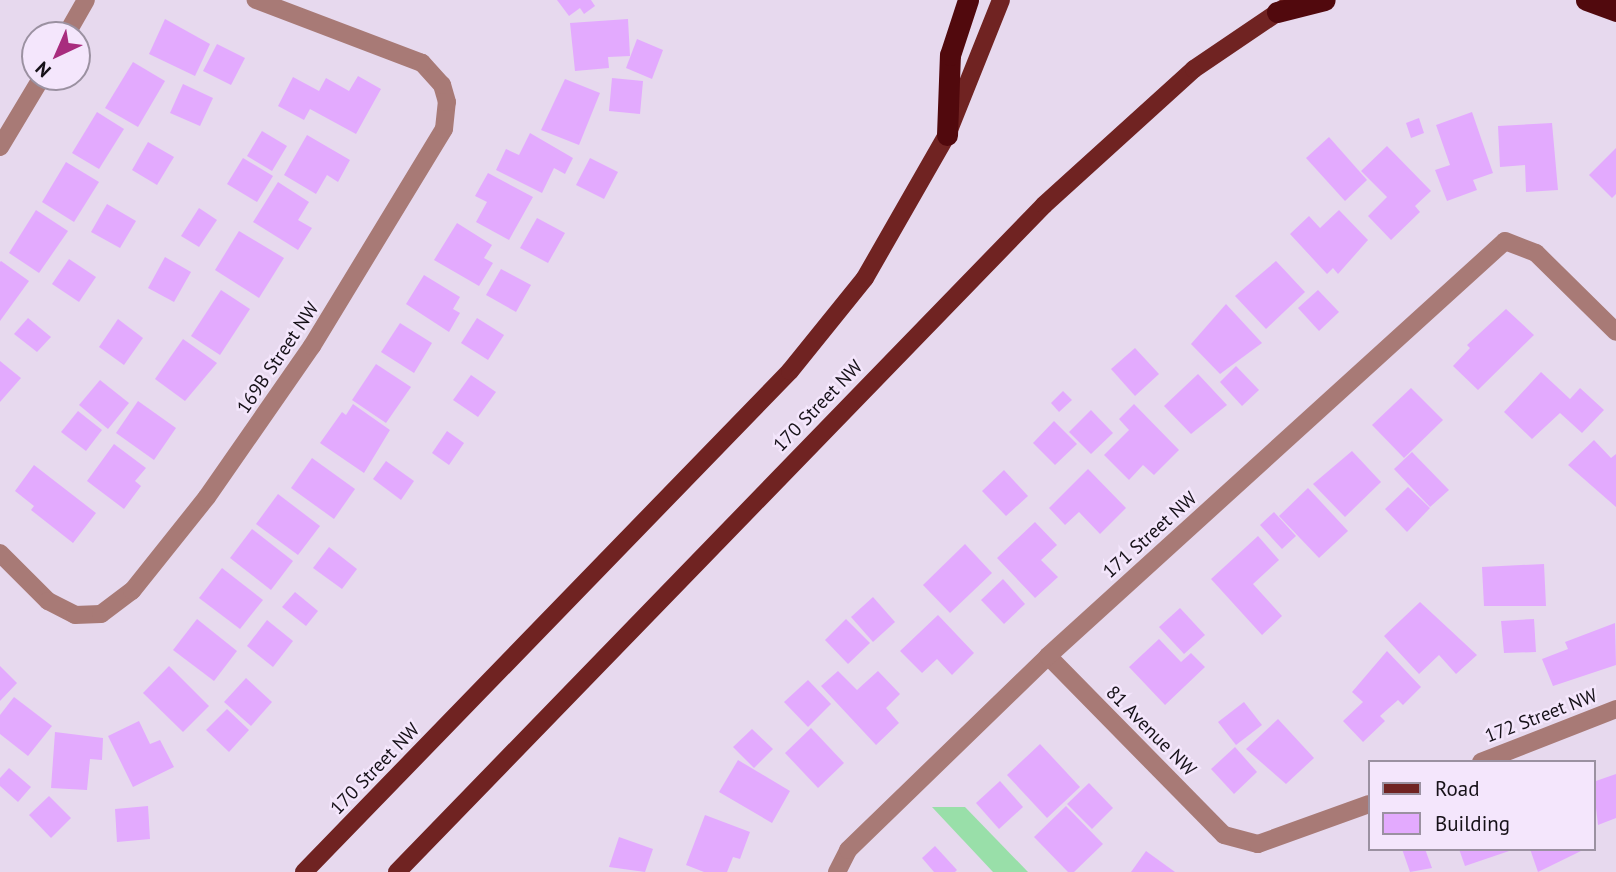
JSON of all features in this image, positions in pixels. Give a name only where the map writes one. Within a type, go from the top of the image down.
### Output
[{"type":"highway","points":[[947,135],[950,55],[968,0]]},
{"type":"highway","points":[[1277,12],[1325,0]]},
{"type":"highway","points":[[1586,0],[1616,10]]},
{"type":"main road","name":"170 Street NW","points":[[304,872],[790,371],[864,278],[947,135],[1001,0]]},
{"type":"main road","name":"170 Street NW","points":[[397,872],[1044,205],[1194,69],[1296,0]]},
{"type":"street","points":[[74,21],[86,0]]},
{"type":"street","name":"169B Street NW","points":[[0,553],[48,601],[87,618],[116,605],[150,570],[207,497],[312,346],[434,151],[447,117],[442,85],[422,63],[256,0]]},
{"type":"street","points":[[0,147],[34,91]]},
{"type":"street","name":"171 Street NW","points":[[837,872],[848,850],[1048,656],[1505,241],[1536,253],[1616,332]]},
{"type":"street","name":"81 Avenue NW","points":[[1048,656],[1224,835],[1258,844],[1368,804]]},
{"type":"street","name":"172 Street NW","points":[[1486,760],[1616,709]]},
{"type":"green space","points":[[932,807],[965,807],[1028,872],[993,872]]},
{"type":"building","points":[[557,0],[591,0],[595,6],[584,14],[580,8],[569,16]]},
{"type":"building","points":[[165,19],[210,44],[195,76],[149,54]]},
{"type":"building","points":[[628,19],[630,56],[608,57],[609,68],[575,71],[570,23]]},
{"type":"building","points":[[637,39],[663,50],[652,79],[626,68]]},
{"type":"building","points":[[217,44],[245,58],[231,85],[203,71]]},
{"type":"building","points":[[133,62],[165,81],[138,127],[105,108]]},
{"type":"building","points":[[358,76],[381,89],[356,134],[310,109],[304,120],[278,106],[293,77],[319,91],[326,78],[349,91]]},
{"type":"building","points":[[612,78],[643,81],[640,114],[609,111]]},
{"type":"building","points":[[565,79],[600,93],[579,145],[541,130]]},
{"type":"building","points":[[183,84],[213,98],[200,126],[170,113]]},
{"type":"building","points":[[97,112],[124,129],[99,169],[72,153]]},
{"type":"building","points":[[1472,112],[1493,173],[1473,180],[1477,190],[1447,201],[1435,170],[1450,165],[1436,125]]},
{"type":"building","points":[[1419,118],[1424,133],[1411,138],[1406,123]]},
{"type":"building","points":[[1552,123],[1558,190],[1526,192],[1525,165],[1500,167],[1498,126]]},
{"type":"building","points":[[262,131],[287,146],[272,171],[247,156]]},
{"type":"building","points":[[530,133],[573,158],[565,174],[554,168],[542,193],[496,170],[506,149],[519,155]]},
{"type":"building","points":[[307,135],[350,160],[338,182],[327,175],[316,194],[284,175]]},
{"type":"building","points":[[1329,137],[1367,180],[1345,201],[1306,158]]},
{"type":"building","points":[[148,142],[174,157],[157,185],[132,170]]},
{"type":"building","points":[[1387,146],[1431,191],[1415,206],[1420,212],[1391,240],[1368,216],[1387,197],[1361,171]]},
{"type":"building","points":[[1616,148],[1616,194],[1612,198],[1589,175]]},
{"type":"building","points":[[243,158],[273,176],[257,202],[227,184]]},
{"type":"building","points":[[590,158],[618,172],[604,199],[576,185]]},
{"type":"building","points":[[66,162],[99,182],[74,222],[42,202]]},
{"type":"building","points":[[488,173],[533,197],[509,240],[476,222],[487,202],[475,196]]},
{"type":"building","points":[[278,182],[309,202],[298,220],[312,228],[298,250],[253,222]]},
{"type":"building","points":[[107,204],[136,221],[120,248],[91,232]]},
{"type":"building","points":[[199,208],[217,220],[199,247],[181,236]]},
{"type":"building","points":[[36,210],[68,231],[39,273],[9,253]]},
{"type":"building","points":[[1339,210],[1368,240],[1338,274],[1333,268],[1327,274],[1290,234],[1309,216],[1320,228]]},
{"type":"building","points":[[537,218],[565,233],[548,263],[520,248]]},
{"type":"building","points":[[457,223],[492,245],[484,258],[493,263],[479,286],[434,260]]},
{"type":"building","points":[[239,231],[284,258],[259,298],[215,270]]},
{"type":"building","points":[[165,257],[191,272],[174,302],[148,288]]},
{"type":"building","points":[[69,259],[96,277],[79,302],[52,284]]},
{"type":"building","points":[[1276,261],[1305,292],[1266,329],[1235,296]]},
{"type":"building","points":[[0,262],[29,281],[0,321]]},
{"type":"building","points":[[501,269],[531,285],[516,312],[486,295]]},
{"type":"building","points":[[424,275],[460,297],[453,309],[460,313],[449,332],[406,304]]},
{"type":"building","points":[[221,290],[250,309],[220,355],[191,336]]},
{"type":"building","points":[[1318,290],[1339,312],[1319,331],[1298,308]]},
{"type":"building","points":[[1226,304],[1262,343],[1220,374],[1191,344]]},
{"type":"building","points":[[1506,309],[1534,335],[1478,390],[1453,366],[1470,348],[1467,345]]},
{"type":"building","points":[[28,318],[51,337],[37,352],[14,334]]},
{"type":"building","points":[[477,318],[504,335],[488,360],[461,343]]},
{"type":"building","points":[[118,319],[143,338],[124,365],[99,347]]},
{"type":"building","points":[[400,323],[432,343],[414,373],[381,352]]},
{"type":"building","points":[[183,339],[217,363],[185,401],[155,379]]},
{"type":"building","points":[[1135,348],[1159,374],[1135,396],[1111,369]]},
{"type":"building","points":[[0,361],[21,378],[0,402]]},
{"type":"building","points":[[376,364],[411,387],[386,423],[352,400]]},
{"type":"building","points":[[1236,366],[1259,390],[1242,406],[1220,382]]},
{"type":"building","points":[[1541,372],[1570,399],[1580,388],[1604,410],[1582,433],[1560,413],[1532,439],[1504,412]]},
{"type":"building","points":[[1198,374],[1227,405],[1191,434],[1164,406]]},
{"type":"building","points":[[471,375],[496,392],[478,417],[453,400]]},
{"type":"building","points":[[100,380],[129,403],[108,429],[79,405]]},
{"type":"building","points":[[1411,388],[1443,420],[1404,458],[1372,425]]},
{"type":"building","points":[[1063,391],[1072,400],[1059,412],[1051,403]]},
{"type":"building","points":[[138,401],[176,428],[154,460],[116,433]]},
{"type":"building","points":[[353,404],[390,430],[364,473],[320,443],[342,412],[346,415]]},
{"type":"building","points":[[1134,404],[1179,450],[1154,475],[1143,465],[1129,480],[1104,455],[1129,430],[1119,419]]},
{"type":"building","points":[[1091,410],[1113,433],[1091,454],[1069,432]]},
{"type":"building","points":[[78,411],[102,430],[86,451],[61,432]]},
{"type":"building","points":[[1054,421],[1077,444],[1055,465],[1033,443]]},
{"type":"building","points":[[447,431],[464,443],[449,465],[432,453]]},
{"type":"building","points":[[1594,440],[1611,458],[1616,454],[1616,507],[1568,465]]},
{"type":"building","points":[[114,444],[146,468],[135,481],[141,486],[124,509],[87,481]]},
{"type":"building","points":[[1352,451],[1381,482],[1345,517],[1313,484]]},
{"type":"building","points":[[1412,452],[1449,490],[1430,507],[1394,469]]},
{"type":"building","points":[[312,458],[355,489],[334,519],[291,488]]},
{"type":"building","points":[[386,461],[414,481],[401,500],[373,479]]},
{"type":"building","points":[[34,465],[96,513],[73,543],[31,510],[34,506],[15,491]]},
{"type":"building","points":[[1088,469],[1126,508],[1100,534],[1079,512],[1065,525],[1049,508]]},
{"type":"building","points":[[1004,470],[1028,496],[1006,516],[982,491]]},
{"type":"building","points":[[1408,487],[1430,508],[1407,532],[1385,509]]},
{"type":"building","points":[[1308,488],[1348,531],[1319,558],[1279,516]]},
{"type":"building","points":[[278,494],[320,526],[298,555],[256,524]]},
{"type":"building","points":[[1274,512],[1296,536],[1282,549],[1260,525]]},
{"type":"building","points":[[1035,522],[1057,545],[1041,560],[1058,577],[1035,598],[997,558]]},
{"type":"building","points":[[252,529],[293,561],[271,590],[230,558]]},
{"type":"building","points":[[1258,536],[1279,560],[1253,584],[1282,616],[1262,635],[1211,579]]},
{"type":"building","points":[[965,544],[992,573],[950,613],[923,585]]},
{"type":"building","points":[[329,547],[357,569],[342,589],[313,568]]},
{"type":"building","points":[[1544,564],[1546,606],[1484,606],[1482,567]]},
{"type":"building","points":[[222,568],[263,600],[240,629],[199,598]]},
{"type":"building","points":[[1003,579],[1025,604],[1004,624],[981,600]]},
{"type":"building","points":[[295,592],[318,611],[306,626],[282,607]]},
{"type":"building","points":[[873,597],[895,622],[873,642],[851,617]]},
{"type":"building","points":[[1420,602],[1477,655],[1456,674],[1439,655],[1419,674],[1384,636]]},
{"type":"building","points":[[1180,608],[1205,635],[1184,654],[1159,627]]},
{"type":"building","points":[[938,615],[974,653],[952,675],[937,659],[922,673],[900,651]]},
{"type":"building","points":[[197,619],[237,651],[214,681],[173,650]]},
{"type":"building","points":[[846,619],[870,643],[848,664],[825,640]]},
{"type":"building","points":[[1534,619],[1536,652],[1504,653],[1501,621]]},
{"type":"building","points":[[267,620],[293,641],[273,667],[247,646]]},
{"type":"building","points":[[1615,623],[1616,665],[1553,686],[1542,659],[1568,649],[1565,642]]},
{"type":"building","points":[[1159,639],[1181,662],[1191,653],[1205,667],[1165,705],[1129,667]]},
{"type":"building","points":[[1387,651],[1421,687],[1403,705],[1398,700],[1380,716],[1385,721],[1363,742],[1343,721],[1363,702],[1352,692]]},
{"type":"building","points":[[0,666],[17,683],[0,701]]},
{"type":"building","points":[[169,666],[209,706],[183,732],[143,693]]},
{"type":"building","points":[[838,671],[857,690],[878,671],[900,694],[886,708],[899,723],[876,745],[821,686]]},
{"type":"building","points":[[246,678],[272,702],[251,726],[224,702]]},
{"type":"building","points":[[808,680],[831,704],[808,727],[784,702]]},
{"type":"building","points":[[14,697],[52,726],[28,756],[0,734],[0,715]]},
{"type":"building","points":[[1244,702],[1262,725],[1236,745],[1218,722]]},
{"type":"building","points":[[227,709],[249,730],[229,752],[206,730]]},
{"type":"building","points":[[1278,719],[1314,758],[1286,784],[1246,749]]},
{"type":"building","points":[[139,721],[150,744],[160,740],[174,767],[133,787],[108,736]]},
{"type":"building","points":[[811,728],[844,763],[818,788],[785,753]]},
{"type":"building","points":[[752,729],[773,749],[754,768],[733,747]]},
{"type":"building","points":[[55,732],[103,738],[102,760],[90,759],[87,790],[51,788]]},
{"type":"building","points":[[1040,744],[1080,787],[1047,818],[1007,775]]},
{"type":"building","points":[[1235,747],[1257,772],[1234,794],[1211,769]]},
{"type":"building","points":[[738,760],[790,791],[772,823],[719,792]]},
{"type":"building","points":[[9,768],[31,787],[18,802],[0,786],[0,778]]},
{"type":"building","points":[[1616,774],[1616,818],[1598,825],[1595,799],[1595,781]]},
{"type":"building","points":[[1000,781],[1023,807],[999,829],[976,803]]},
{"type":"building","points":[[1089,783],[1113,808],[1092,829],[1067,804]]},
{"type":"building","points":[[49,796],[71,818],[51,838],[29,815]]},
{"type":"building","points":[[148,806],[150,839],[117,842],[115,809]]},
{"type":"building","points":[[1066,806],[1103,844],[1074,872],[1068,872],[1034,837]]},
{"type":"building","points":[[705,815],[750,832],[740,859],[733,857],[727,872],[704,872],[686,865]]},
{"type":"building","points":[[619,837],[653,849],[645,872],[609,867]]},
{"type":"building","points":[[935,846],[957,870],[955,872],[934,872],[922,858]]},
{"type":"building","points":[[1146,851],[1175,872],[1131,872]]},
{"type":"building","points":[[1403,851],[1426,851],[1432,868],[1410,872]]},
{"type":"building","points":[[1460,851],[1509,851],[1465,866]]},
{"type":"building","points":[[1531,851],[1581,851],[1538,872]]}]
